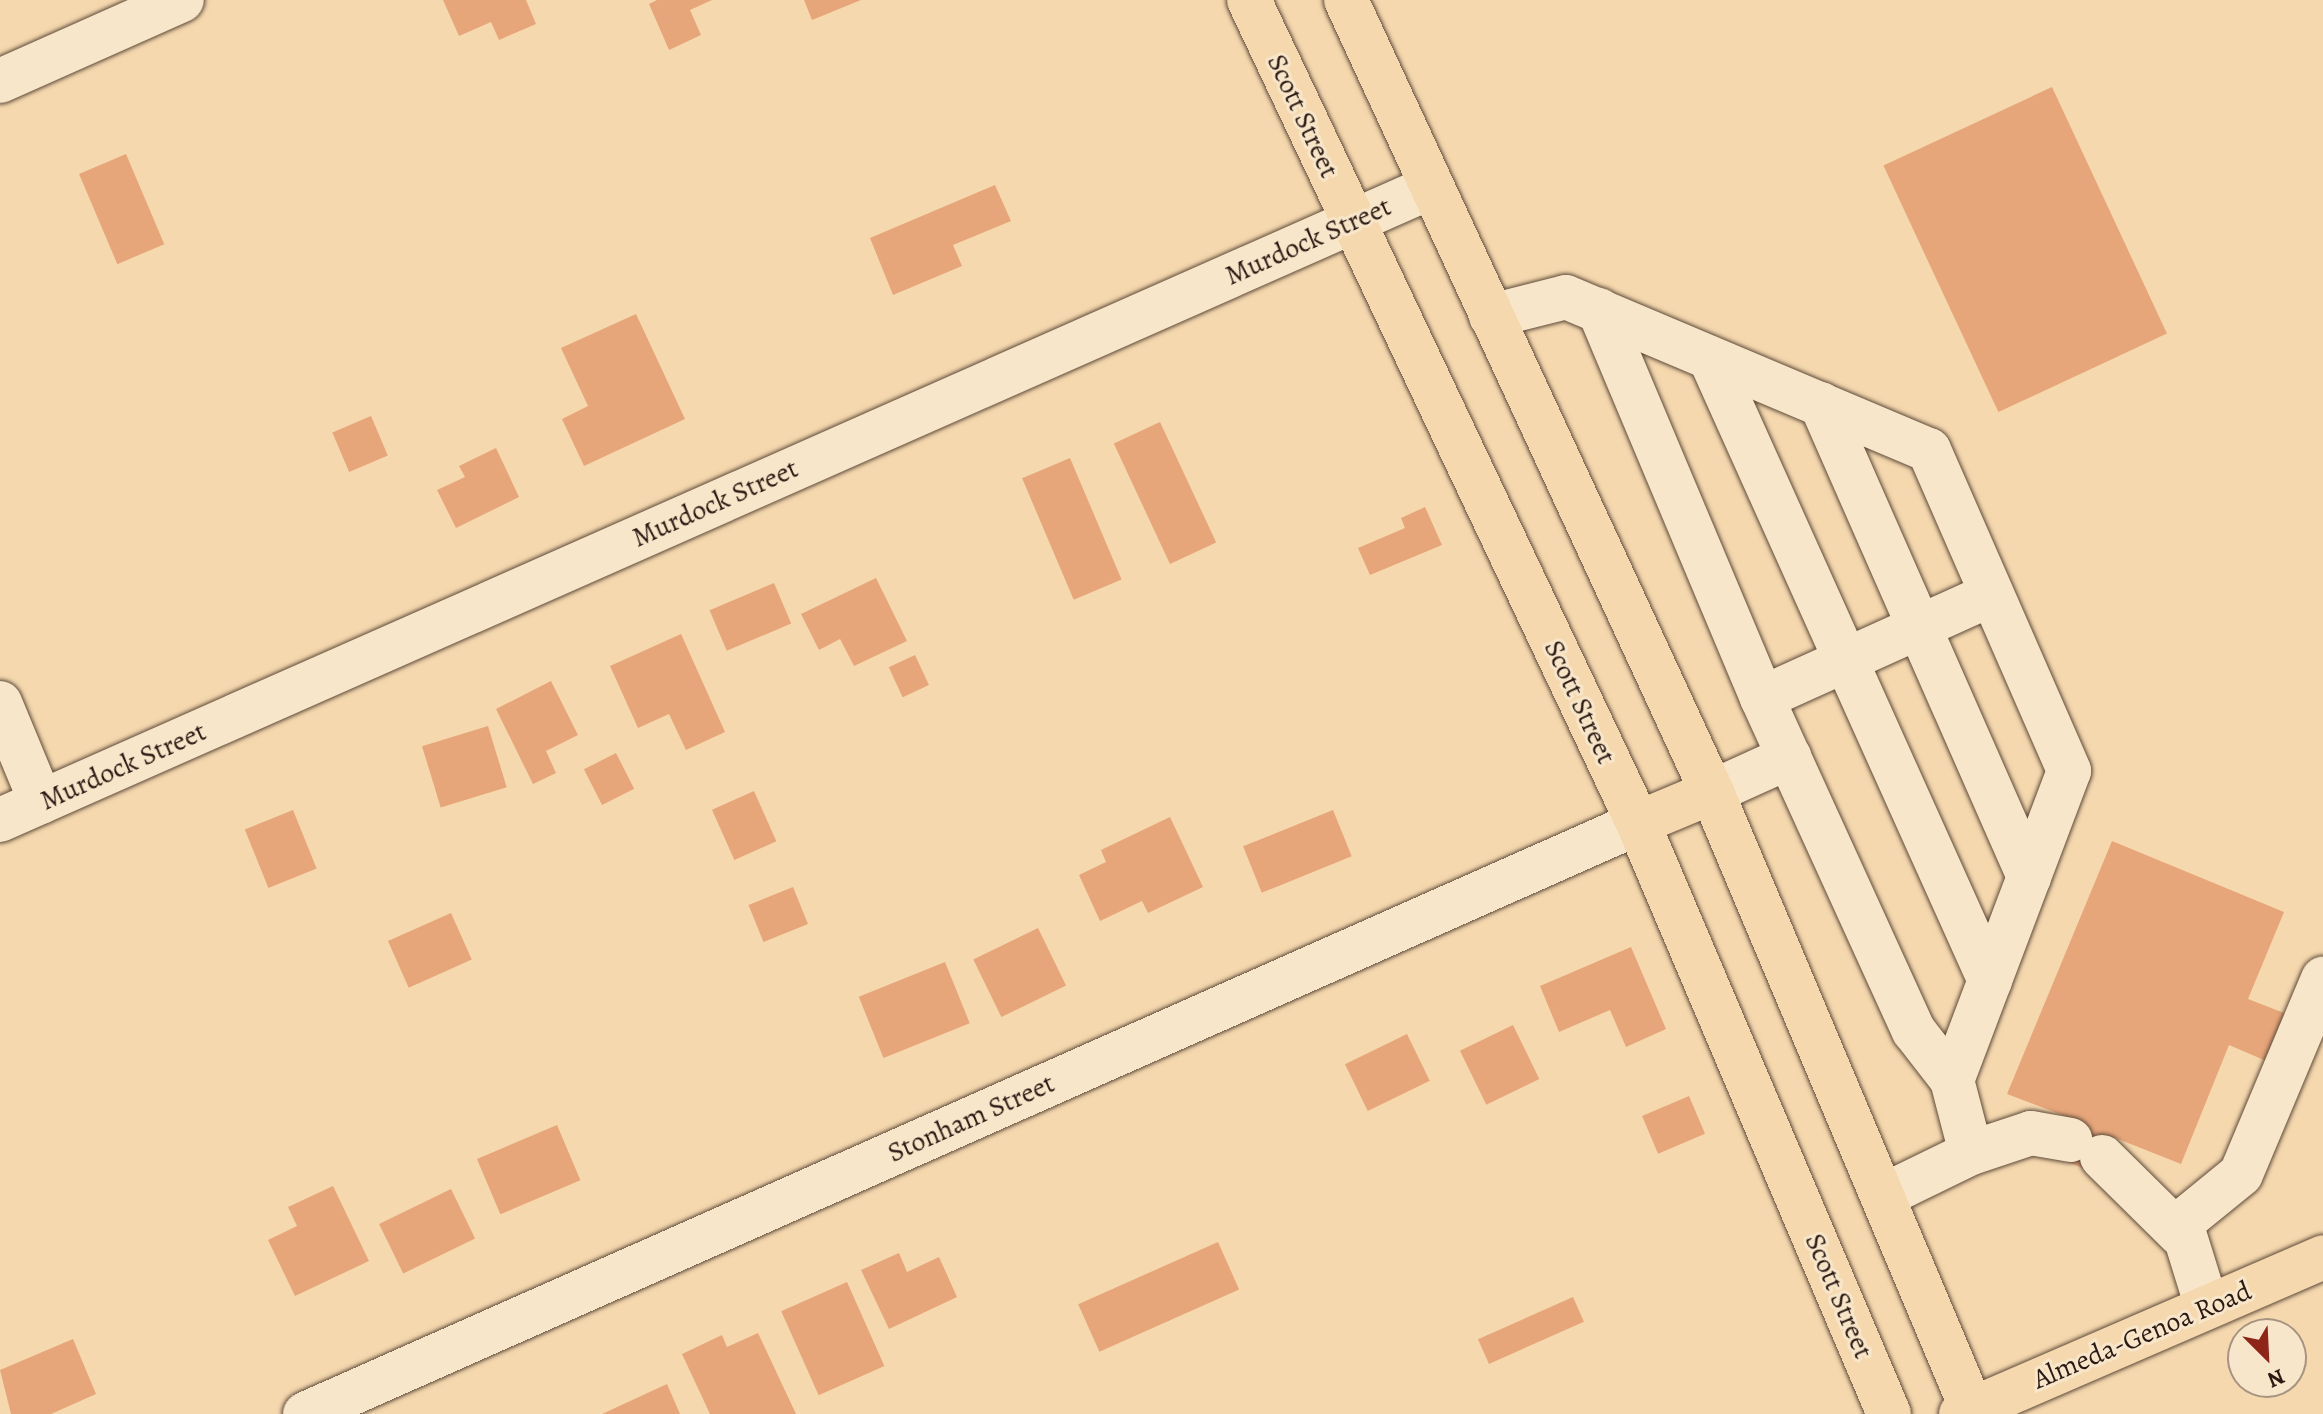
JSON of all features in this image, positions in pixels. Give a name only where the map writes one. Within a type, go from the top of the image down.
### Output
[{"type":"main road","name":"Scott Street","points":[[1249,0],[1638,823],[1889,1414]]},
{"type":"main road","points":[[1346,0],[1712,792],[1887,1194],[1969,1412]]},
{"type":"main road","points":[[1638,823],[1712,792]]},
{"type":"main road","name":"Almeda-Genoa Road","points":[[1969,1412],[2323,1257]]},
{"type":"street","points":[[0,81],[182,0]]},
{"type":"street","name":"Murdock Street","points":[[0,820],[1431,187]]},
{"type":"street","points":[[1491,316],[1566,297],[1929,450],[2069,771],[1952,1080]]},
{"type":"street","points":[[1599,310],[1762,698],[1914,1031],[1952,1080],[1971,1153]]},
{"type":"street","points":[[1710,358],[1843,662],[1990,981]]},
{"type":"street","points":[[1821,404],[1916,629],[2029,877]]},
{"type":"street","points":[[1762,698],[1992,594]]},
{"type":"street","points":[[0,703],[41,802]]},
{"type":"street","points":[[1712,792],[1789,757]]},
{"type":"street","name":"Stonham Street","points":[[305,1414],[1638,823]]},
{"type":"street","points":[[2207,1307],[2180,1234],[2181,1223],[2241,1174],[2323,979]]},
{"type":"street","points":[[1887,1194],[1971,1153],[2031,1133],[2086,1148],[2180,1234]]},
{"type":"building","points":[[443,0],[526,0],[536,24],[499,40],[491,22],[459,36]]},
{"type":"building","points":[[657,0],[712,0],[690,10],[701,35],[669,50],[649,4]]},
{"type":"building","points":[[804,0],[861,0],[812,20]]},
{"type":"building","points":[[2052,87],[2167,334],[1998,412],[1883,166]]},
{"type":"building","points":[[126,154],[164,244],[117,264],[79,174]]},
{"type":"building","points":[[995,185],[1011,221],[953,245],[962,266],[893,295],[870,238]]},
{"type":"building","points":[[636,314],[685,419],[584,466],[562,419],[588,406],[561,348]]},
{"type":"building","points":[[371,416],[388,456],[349,472],[332,432]]},
{"type":"building","points":[[1160,422],[1216,543],[1170,564],[1114,444]]},
{"type":"building","points":[[496,448],[519,497],[456,528],[437,490],[465,477],[459,466]]},
{"type":"building","points":[[1070,458],[1122,580],[1074,600],[1022,478]]},
{"type":"building","points":[[1425,507],[1442,545],[1370,575],[1358,548],[1405,528],[1401,518]]},
{"type":"building","points":[[876,578],[907,641],[854,666],[840,639],[819,650],[801,614]]},
{"type":"building","points":[[774,583],[791,624],[727,651],[710,610]]},
{"type":"building","points":[[681,634],[725,732],[686,750],[669,714],[638,728],[610,666]]},
{"type":"building","points":[[915,655],[929,685],[903,697],[889,667]]},
{"type":"building","points":[[551,681],[578,735],[546,751],[556,773],[533,784],[496,709]]},
{"type":"building","points":[[488,726],[507,787],[441,807],[422,746]]},
{"type":"building","points":[[616,753],[634,789],[602,805],[584,769]]},
{"type":"building","points":[[754,791],[776,841],[734,860],[712,810]]},
{"type":"building","points":[[293,810],[317,868],[268,888],[245,829]]},
{"type":"building","points":[[1333,810],[1352,856],[1262,893],[1243,846]]},
{"type":"building","points":[[1170,817],[1203,887],[1148,913],[1142,901],[1100,921],[1079,875],[1106,862],[1101,850]]},
{"type":"building","points":[[2112,841],[2284,912],[2248,999],[2289,1015],[2271,1063],[2229,1045],[2181,1164],[2113,1137],[2094,1173],[2061,1159],[2078,1121],[2007,1094]]},
{"type":"building","points":[[793,887],[808,924],[763,942],[748,905]]},
{"type":"building","points":[[451,913],[472,960],[409,988],[388,941]]},
{"type":"building","points":[[1038,928],[1066,986],[1001,1017],[973,960]]},
{"type":"building","points":[[1631,947],[1666,1029],[1626,1047],[1610,1010],[1559,1032],[1540,986]]},
{"type":"building","points":[[945,962],[970,1023],[883,1058],[859,997]]},
{"type":"building","points":[[1513,1025],[1539,1079],[1486,1105],[1460,1051]]},
{"type":"building","points":[[1407,1034],[1430,1081],[1368,1111],[1345,1064]]},
{"type":"building","points":[[1689,1096],[1705,1134],[1658,1154],[1642,1116]]},
{"type":"building","points":[[557,1125],[580,1180],[500,1214],[477,1159]]},
{"type":"building","points":[[333,1186],[369,1261],[295,1296],[268,1240],[297,1226],[288,1207]]},
{"type":"building","points":[[451,1189],[475,1238],[403,1274],[379,1224]]},
{"type":"building","points":[[1218,1242],[1239,1290],[1099,1352],[1078,1304]]},
{"type":"building","points":[[899,1253],[907,1272],[939,1257],[957,1297],[889,1329],[861,1270]]},
{"type":"building","points":[[847,1282],[884,1366],[819,1395],[781,1311]]},
{"type":"building","points":[[1573,1297],[1584,1322],[1489,1364],[1478,1339]]},
{"type":"building","points":[[758,1333],[796,1414],[710,1414],[682,1354],[722,1335],[727,1347]]},
{"type":"building","points":[[73,1339],[96,1394],[51,1414],[11,1414],[0,1370]]},
{"type":"building","points":[[667,1384],[680,1414],[602,1414]]}]
